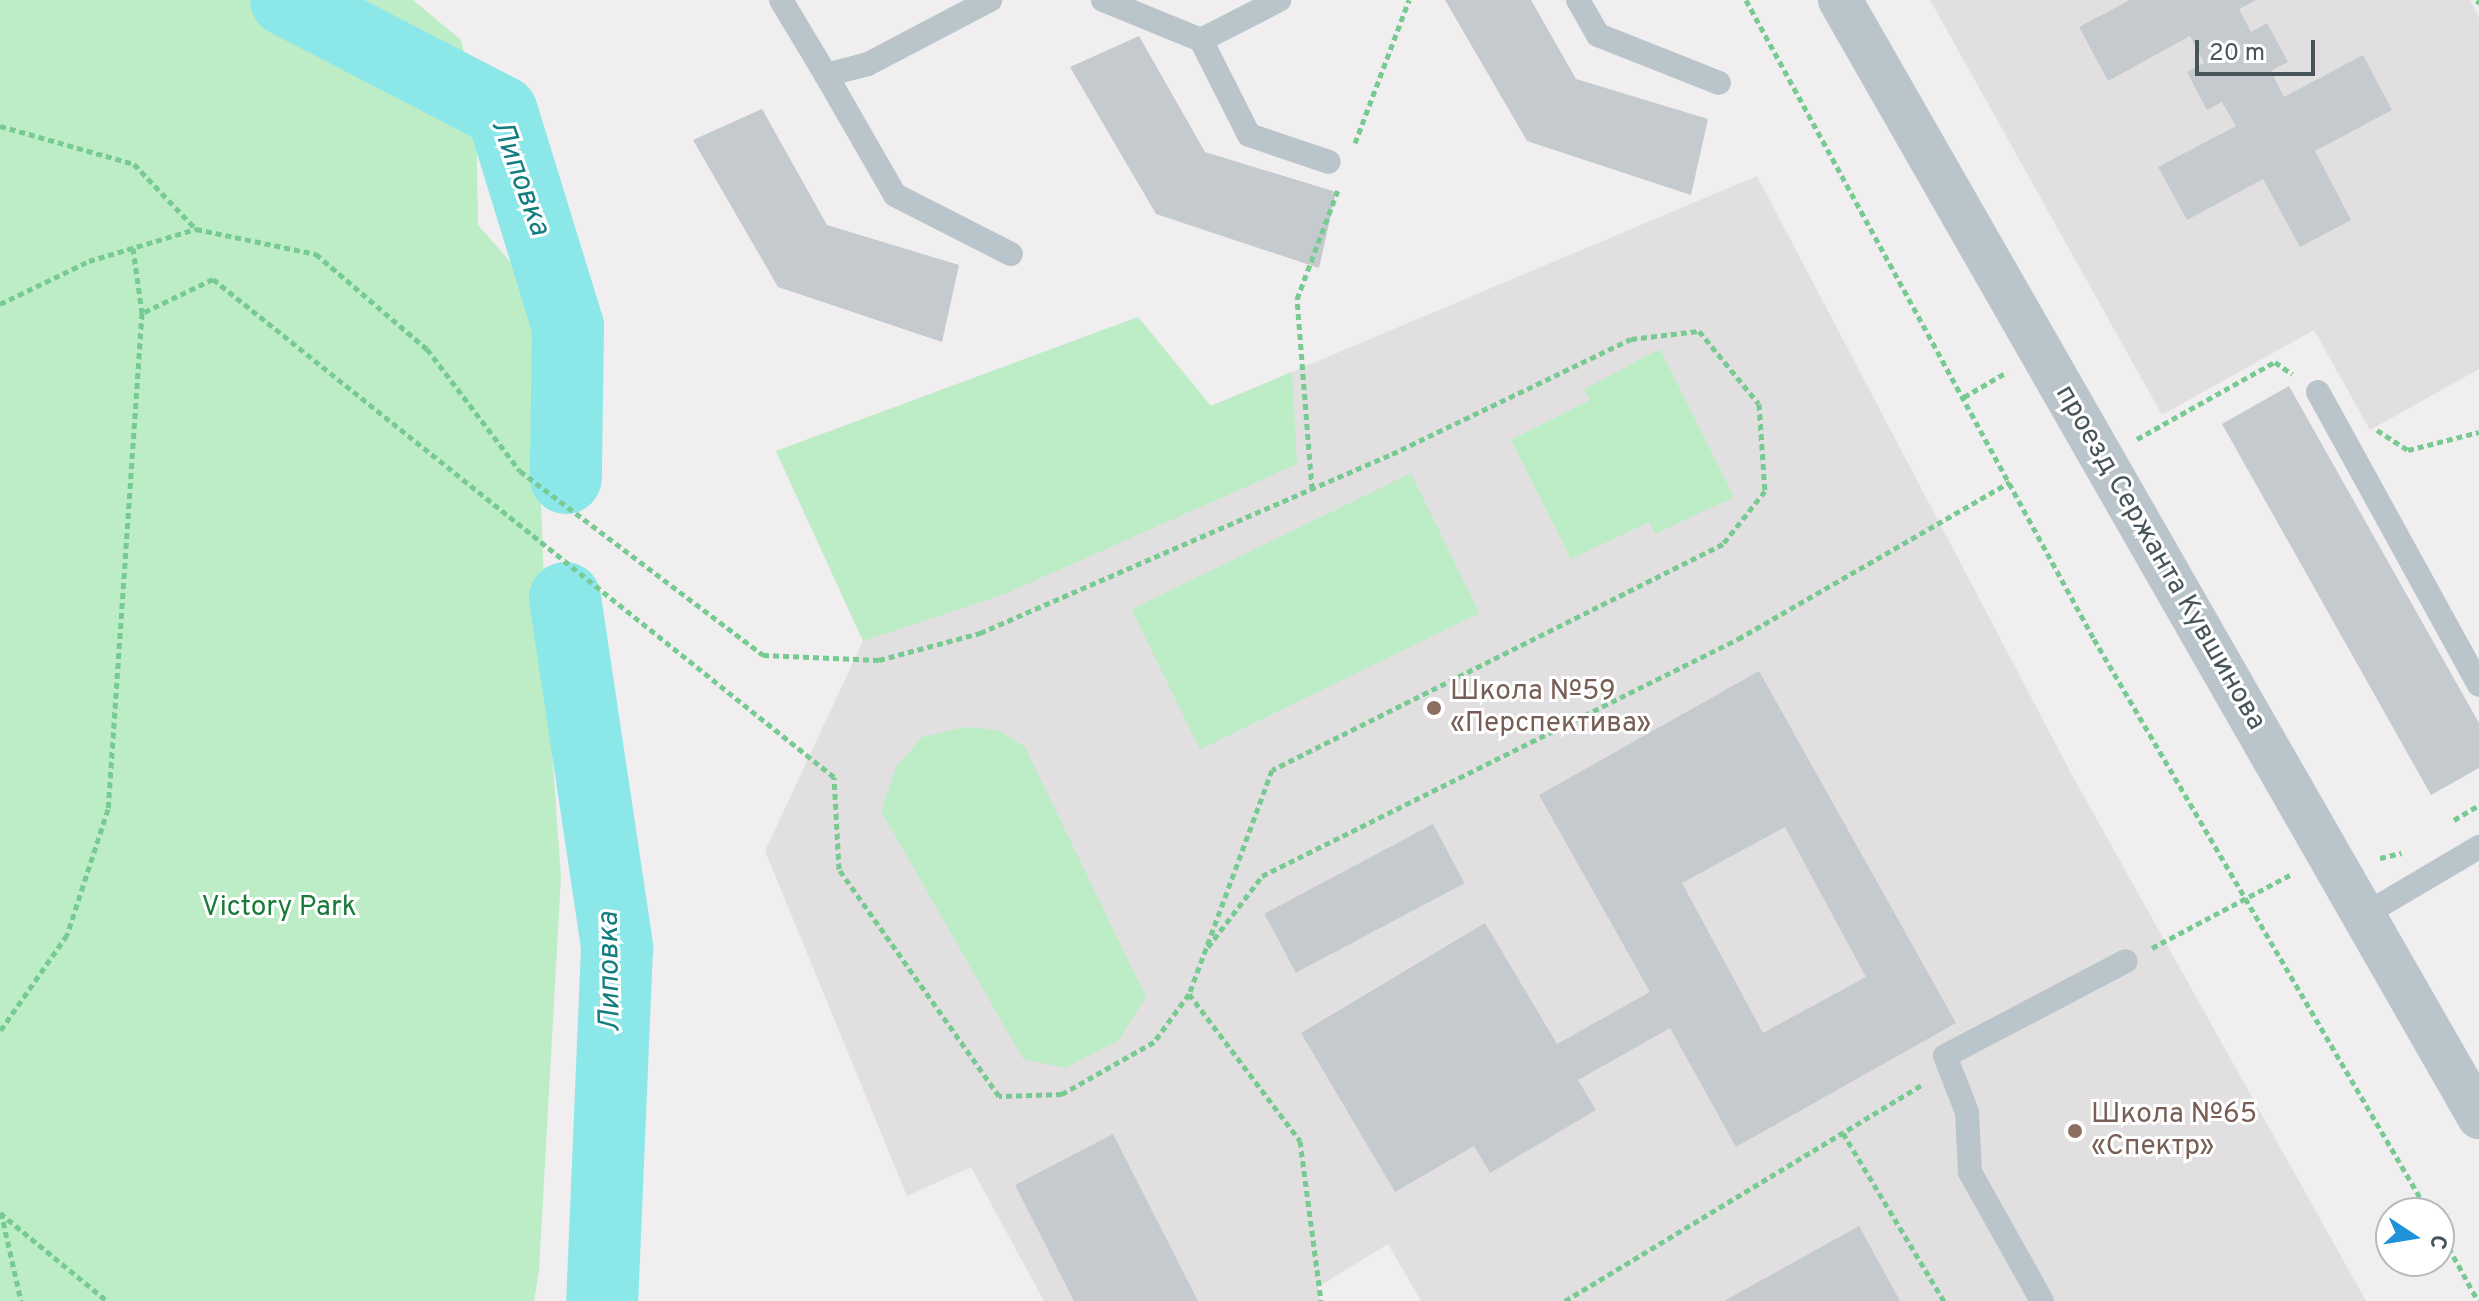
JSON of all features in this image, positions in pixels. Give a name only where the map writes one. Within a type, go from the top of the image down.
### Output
[{"type":"street","name":"проезд Сержанта Кувшинова","points":[[1840,0],[2479,1117]]},
{"type":"lane","points":[[781,0],[895,195],[1011,254]]},
{"type":"lane","points":[[826,75],[868,64],[990,0]]},
{"type":"lane","points":[[1103,0],[1201,40],[1249,135],[1329,162]]},
{"type":"lane","points":[[1201,40],[1279,0]]},
{"type":"lane","points":[[1578,0],[1598,35],[1719,83]]},
{"type":"lane","points":[[2318,392],[2479,685]]},
{"type":"lane","points":[[2364,915],[2479,847]]},
{"type":"lane","points":[[2042,1301],[1970,1172],[1967,1112],[1945,1056],[2126,961]]},
{"type":"path","points":[[1746,0],[2094,639],[2420,1197]]},
{"type":"path","points":[[0,126],[134,164],[196,229]]},
{"type":"path","points":[[0,304],[89,261],[196,229],[316,254],[427,349],[520,471],[763,655],[879,660],[980,633],[1312,489],[1631,339],[1699,331],[1759,404],[1765,491],[1723,544],[1272,770],[1189,994],[1154,1042],[1062,1094],[999,1096],[839,869],[834,777],[213,279],[142,313]]},
{"type":"path","points":[[0,1031],[67,935],[108,809],[142,313],[133,248]]},
{"type":"path","points":[[1301,368],[1312,489]]},
{"type":"path","points":[[1205,952],[1262,876],[1738,639],[2010,482]]},
{"type":"path","points":[[2453,821],[2479,805]]},
{"type":"path","points":[[2126,961],[2347,844],[2358,861],[2400,854],[2413,846]]},
{"type":"path","points":[[1189,994],[1300,1141],[1321,1301]]},
{"type":"path","points":[[1565,1301],[1950,1069]]},
{"type":"path","points":[[1843,1133],[1944,1301]]},
{"type":"path","points":[[0,1212],[21,1301]]},
{"type":"path","points":[[0,1212],[107,1301]]},
{"type":"path","points":[[2455,1259],[2478,1301]]},
{"type":"shaded area","points":[[1930,0],[2470,0],[2479,17],[2479,369],[2370,430],[2314,330],[2162,415]]},
{"type":"shaded area","name":"Школа №59 «Перспектива»","points":[[1757,176],[2072,775],[2366,1301],[1421,1301],[1388,1244],[1318,1287],[1320,1301],[1044,1301],[971,1167],[907,1196],[765,851],[863,641],[776,451],[1138,317],[1211,406]]},
{"type":"green space","name":"Victory Park","points":[[0,0],[413,0],[461,40],[476,103],[478,225],[534,289],[547,681],[561,877],[539,1271],[534,1301],[0,1301]]},
{"type":"green space","points":[[1138,317],[1211,406],[1292,372],[1297,464],[1005,594],[863,641],[776,451]]},
{"type":"green space","points":[[1660,349],[1734,497],[1655,534],[1649,522],[1571,559],[1511,440],[1590,400],[1584,389]]},
{"type":"green space","points":[[1411,473],[1479,613],[1200,750],[1131,609]]},
{"type":"green space","points":[[965,727],[998,730],[1025,747],[1146,997],[1119,1040],[1065,1068],[1023,1059],[881,811],[896,767],[922,737]]},
{"type":"building","points":[[1445,0],[1531,0],[1576,79],[1708,119],[1691,195],[1527,141]]},
{"type":"building","points":[[2130,0],[2256,0],[2239,9],[2251,32],[2267,23],[2288,62],[2271,71],[2284,97],[2363,55],[2392,110],[2315,151],[2351,220],[2300,247],[2263,179],[2187,220],[2158,167],[2236,126],[2222,102],[2207,110],[2187,72],[2204,63],[2190,36],[2108,81],[2079,27]]},
{"type":"building","points":[[1139,36],[1205,152],[1336,192],[1319,268],[1156,214],[1070,67]]},
{"type":"building","points":[[762,109],[827,225],[959,265],[942,342],[778,287],[693,140]]},
{"type":"building","points":[[2289,386],[2479,723],[2479,768],[2431,795],[2222,424]]},
{"type":"building","points":[[1759,671],[1956,1023],[1736,1147],[1670,1028],[1578,1080],[1596,1110],[1490,1173],[1474,1146],[1395,1192],[1301,1033],[1485,923],[1557,1044],[1650,992],[1539,795]],"holes":[[[1785,827],[1866,977],[1763,1033],[1682,883]]]},
{"type":"building","points":[[1433,824],[1464,883],[1296,973],[1264,914]]},
{"type":"building","points":[[1113,1134],[1198,1301],[1074,1301],[1015,1185]]},
{"type":"building","points":[[1859,1226],[1900,1301],[1724,1301]]},
{"type":"waterway","name":"Липовка","points":[[286,0],[502,112],[568,326],[566,478]]},
{"type":"waterway","name":"Липовка","points":[[565,598],[617,948],[602,1301]]},
{"type":"place","name":"Школа №59 «Перспектива»","points":[[1434,708]]},
{"type":"place","name":"Школа №65 «Спектр»","points":[[2075,1131]]}]
